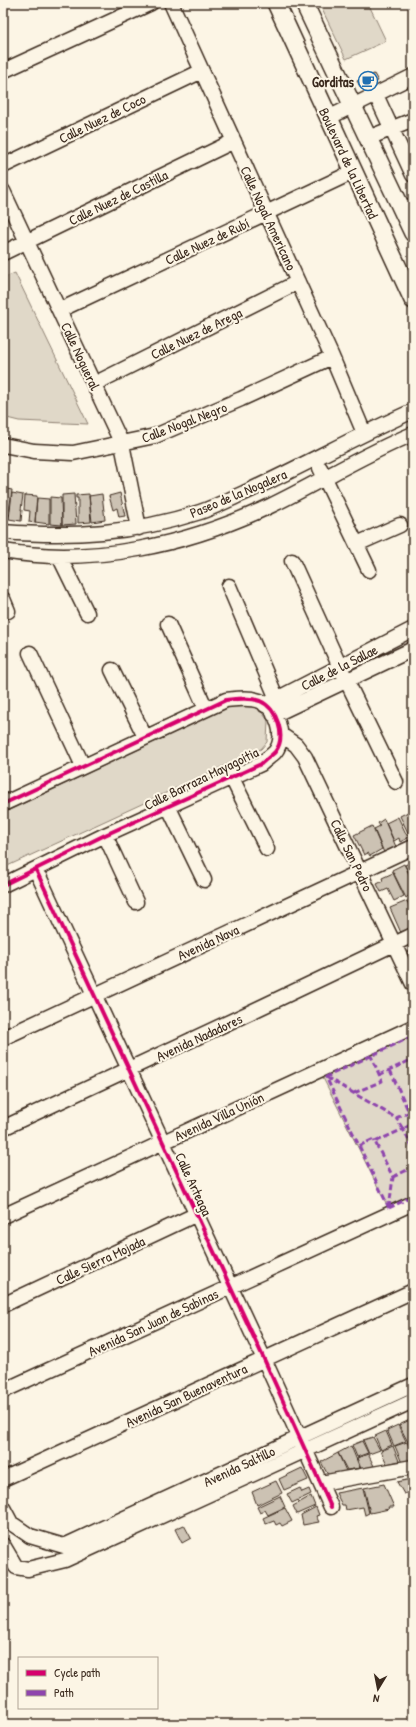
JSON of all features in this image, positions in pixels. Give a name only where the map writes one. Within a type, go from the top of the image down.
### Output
[{"type":"main road","name":"Boulevard de la Libertad","points":[[276,3],[413,300]]},
{"type":"main road","name":"Boulevard de la Libertad","points":[[304,3],[368,138],[407,208],[413,234]]},
{"type":"street","points":[[3,71],[151,3]]},
{"type":"street","name":"Calle Nogal Americano","points":[[171,3],[332,357],[364,433]]},
{"type":"street","name":"Calle Nuez de Coco","points":[[3,166],[202,71]]},
{"type":"street","points":[[328,118],[413,76]]},
{"type":"street","points":[[376,95],[413,175]]},
{"type":"street","points":[[368,138],[413,120]]},
{"type":"street","name":"Calle Nuez de Castilla","points":[[3,253],[234,141]]},
{"type":"street","name":"Calle Nuez de Rubí","points":[[60,310],[353,172]]},
{"type":"street","name":"Calle Nogueral","points":[[3,191],[122,444],[139,528]]},
{"type":"street","name":"Calle Nuez de Arega","points":[[94,384],[298,282]]},
{"type":"street","name":"Calle Nogal Negro","points":[[3,445],[34,451],[73,453],[155,436],[241,399],[332,357]]},
{"type":"street","name":"Paseo de la Nogalera","points":[[3,532],[92,535],[139,528],[201,512],[315,459],[364,433],[413,411]]},
{"type":"street","name":"Paseo de la Nogalera","points":[[3,551],[59,556],[103,555],[145,548],[210,530],[269,506],[325,476],[413,434]]},
{"type":"street","points":[[315,459],[325,476],[369,570]]},
{"type":"street","points":[[357,544],[400,525]]},
{"type":"street","points":[[59,556],[87,613]]},
{"type":"street","points":[[292,561],[340,667],[396,782]]},
{"type":"street","points":[[229,586],[272,706],[280,734]]},
{"type":"street","points":[[168,624],[206,709]]},
{"type":"street","points":[[409,632],[412,651]]},
{"type":"street","name":"Calle de la Sallae","points":[[272,706],[340,667],[409,632]]},
{"type":"street","name":"Calle de la Sallae","points":[[272,706],[347,681],[412,651]]},
{"type":"street","points":[[30,653],[83,766]]},
{"type":"street","points":[[112,670],[145,737]]},
{"type":"street","points":[[3,804],[226,700],[246,698],[272,706]]},
{"type":"street","name":"Calle Barraza Mayagoitia","points":[[3,885],[105,835],[261,764],[275,752],[280,734]]},
{"type":"street","name":"Calle San Pedro","points":[[280,734],[296,745],[305,757],[413,984]]},
{"type":"street","points":[[232,778],[267,848]]},
{"type":"street","points":[[168,806],[204,880]]},
{"type":"street","points":[[105,835],[136,902]]},
{"type":"street","name":"Avenida Nava","points":[[3,1038],[413,846]]},
{"type":"street","name":"Calle Arteaga","points":[[36,870],[300,1438],[307,1450],[331,1507]]},
{"type":"street","name":"Avenida Nadadores","points":[[3,1128],[413,935]]},
{"type":"street","name":"Avenida Villa Unión","points":[[3,1216],[413,1027]]},
{"type":"street","name":"Avenida San Juan de Sabinas","points":[[3,1391],[413,1203]]},
{"type":"street","name":"Calle Sierra Mojada","points":[[3,1305],[197,1214]]},
{"type":"street","name":"Avenida San Buenaventura","points":[[3,1480],[413,1291]]},
{"type":"street","name":"Avenida Saltillo","points":[[64,1546],[413,1385]]},
{"type":"street","name":"Avenida Saltillo","points":[[9,1569],[28,1569],[65,1560],[413,1401]]},
{"type":"street","points":[[321,1483],[413,1467]]},
{"type":"street","points":[[3,1508],[7,1524],[30,1536],[64,1546],[65,1560]]},
{"type":"street","points":[[3,1545],[9,1569]]},
{"type":"shaded area","points":[[319,3],[368,3],[386,41],[346,59]]},
{"type":"shaded area","points":[[15,273],[88,424],[19,421],[3,417],[3,278]]},
{"type":"shaded area","points":[[243,705],[257,707],[268,720],[267,742],[261,749],[3,868],[3,813],[231,706]]},
{"type":"shaded area","points":[[413,1034],[413,1198],[389,1209],[323,1078]]},
{"type":"building","name":"Gorditas","points":[[374,74],[378,81],[361,88],[357,81]]},
{"type":"building","points":[[7,489],[12,490],[8,519],[3,519],[3,491],[6,491]]},
{"type":"building","points":[[12,493],[23,495],[21,521],[9,519]]},
{"type":"building","points":[[120,493],[125,516],[119,517],[117,508],[113,510],[109,496]]},
{"type":"building","points":[[74,494],[76,524],[62,525],[62,495]]},
{"type":"building","points":[[89,494],[91,522],[78,523],[78,498],[76,498],[76,495]]},
{"type":"building","points":[[102,494],[105,520],[92,522],[89,496]]},
{"type":"building","points":[[25,495],[37,496],[35,523],[29,522],[30,511],[24,510]]},
{"type":"building","points":[[50,497],[61,498],[62,525],[50,524]]},
{"type":"building","points":[[37,498],[49,499],[49,524],[35,522]]},
{"type":"building","points":[[412,810],[413,836],[410,837],[400,816]]},
{"type":"building","points":[[398,817],[408,838],[400,842],[399,838],[394,841],[386,823]]},
{"type":"building","points":[[384,819],[397,849],[385,855],[374,829],[380,826],[378,823]]},
{"type":"building","points":[[372,826],[382,849],[370,856],[368,853],[364,855],[354,835]]},
{"type":"building","points":[[413,861],[413,881],[405,865]]},
{"type":"building","points":[[404,864],[413,882],[413,892],[406,898],[392,870]]},
{"type":"building","points":[[393,873],[404,896],[394,901],[388,889],[381,892],[377,884],[383,881],[382,878]]},
{"type":"building","points":[[413,898],[413,912],[408,900]]},
{"type":"building","points":[[407,901],[413,915],[413,931],[402,935],[390,908]]},
{"type":"building","points":[[413,949],[413,962],[408,952]]},
{"type":"building","points":[[412,1419],[413,1441],[408,1442],[399,1425]]},
{"type":"building","points":[[398,1425],[406,1441],[394,1446],[387,1430]]},
{"type":"building","points":[[386,1431],[392,1445],[381,1450],[375,1436]]},
{"type":"building","points":[[373,1437],[380,1450],[369,1454],[363,1440]]},
{"type":"building","points":[[362,1441],[368,1453],[357,1457],[352,1445]]},
{"type":"building","points":[[407,1442],[413,1455],[413,1461],[402,1463],[395,1446]]},
{"type":"building","points":[[413,1442],[413,1452],[409,1443]]},
{"type":"building","points":[[351,1446],[360,1468],[347,1470],[338,1453]]},
{"type":"building","points":[[393,1446],[399,1461],[387,1464],[381,1451]]},
{"type":"building","points":[[338,1453],[346,1471],[328,1475],[321,1462]]},
{"type":"building","points":[[368,1454],[374,1466],[361,1469],[357,1458]]},
{"type":"building","points":[[302,1468],[308,1480],[284,1490],[279,1479]]},
{"type":"building","points":[[411,1479],[413,1491],[404,1494],[397,1482]]},
{"type":"building","points":[[276,1481],[282,1493],[257,1505],[252,1492]]},
{"type":"building","points":[[384,1484],[394,1507],[388,1507],[389,1509],[370,1513],[364,1488]]},
{"type":"building","points":[[300,1488],[302,1492],[309,1489],[311,1494],[292,1503],[287,1494]]},
{"type":"building","points":[[363,1488],[369,1513],[365,1515],[363,1507],[346,1510],[345,1505],[342,1505],[336,1493]]},
{"type":"building","points":[[280,1496],[285,1507],[268,1515],[265,1510],[260,1513],[257,1507]]},
{"type":"building","points":[[311,1496],[315,1506],[297,1514],[293,1506]]},
{"type":"building","points":[[316,1507],[319,1515],[316,1516],[319,1522],[303,1525],[301,1515]]},
{"type":"building","points":[[285,1508],[292,1521],[282,1526],[280,1523],[276,1525],[274,1521],[266,1524],[263,1518]]},
{"type":"building","points":[[184,1525],[191,1538],[182,1543],[175,1529]]},
{"type":"marked path","points":[[389,1208],[326,1077],[413,1036]]},
{"type":"marked path","points":[[354,1093],[382,1081],[371,1056]]},
{"type":"marked path","points":[[379,1075],[413,1059]]},
{"type":"marked path","points":[[390,1070],[408,1110],[413,1108]]},
{"type":"marked path","points":[[326,1077],[396,1118],[408,1113],[412,1124],[403,1129],[396,1118]]},
{"type":"marked path","points":[[408,1110],[413,1083]]},
{"type":"marked path","points":[[389,1208],[393,1177],[375,1142],[403,1129],[413,1149]]},
{"type":"marked path","points":[[359,1146],[374,1139],[375,1142]]},
{"type":"marked path","points":[[393,1177],[413,1167]]},
{"type":"marked path","points":[[389,1208],[413,1196]]},
{"type":"cycle path","points":[[3,804],[226,700],[247,699],[260,701],[271,710],[275,716],[280,731],[280,739],[275,752],[261,764],[105,835],[3,885]]},
{"type":"cycle path","points":[[36,870],[264,1359],[331,1507]]},
{"type":"place","name":"Gorditas","points":[[368,81]]}]
